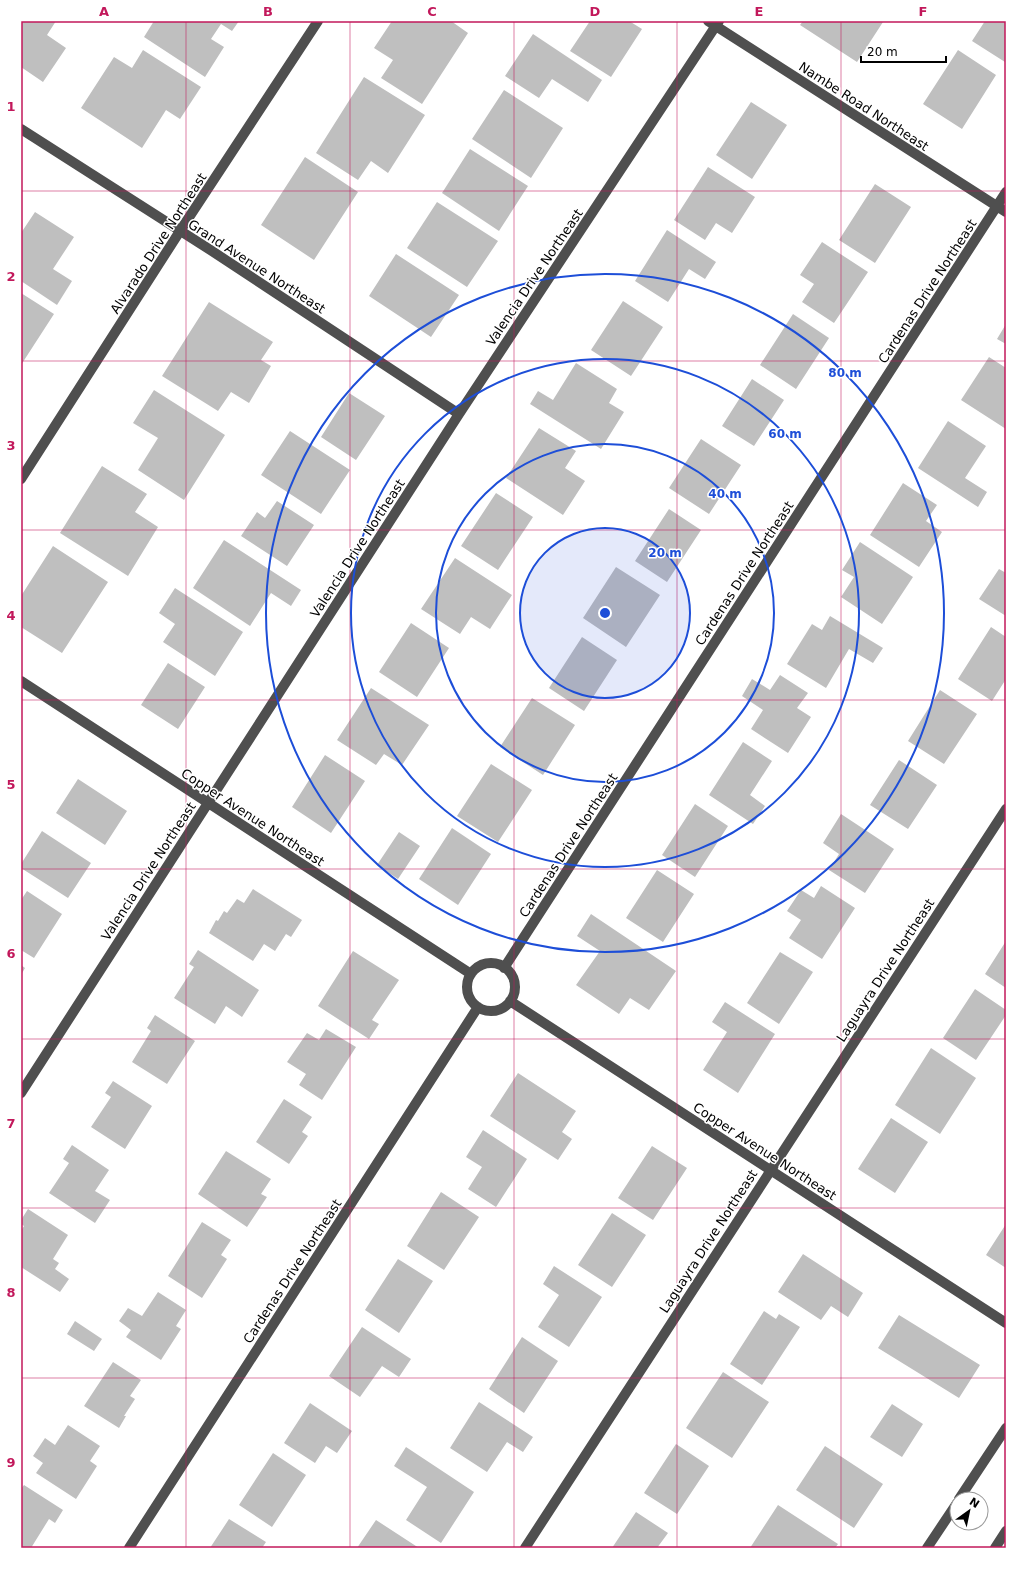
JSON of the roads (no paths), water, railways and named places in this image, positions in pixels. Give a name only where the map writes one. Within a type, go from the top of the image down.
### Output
[{"type":"street","name":"Alvarado Drive Northeast","points":[[21,479],[180,231],[318,21]]},
{"type":"street","name":"Nambe Road Northeast","points":[[714,23],[1006,212]]},
{"type":"street","name":"Valencia Drive Northeast","points":[[21,1093],[458,414],[714,23]]},
{"type":"street","name":"Grand Avenue Northeast","points":[[21,129],[180,231],[458,414]]},
{"type":"street","name":"Cardenas Drive Northeast","points":[[504,968],[1006,192]]},
{"type":"street","name":"Copper Avenue Northeast","points":[[21,682],[471,974]]},
{"type":"street","name":"Laguayra Drive Northeast","points":[[526,1548],[1006,809]]},
{"type":"street","points":[[490,964],[504,968],[513,979],[514,994],[510,1001],[499,1010],[484,1010],[478,1007],[472,1002],[467,988],[471,974],[476,968],[482,965],[490,964]]},
{"type":"street","name":"Copper Avenue Northeast","points":[[510,1001],[771,1169],[1006,1323]]},
{"type":"street","name":"Cardenas Drive Northeast","points":[[129,1548],[478,1007]]},
{"type":"street","points":[[965,1491],[1006,1428]]},
{"type":"street","points":[[927,1548],[949,1515]]},
{"type":"street","points":[[995,1548],[1006,1531]]}]
